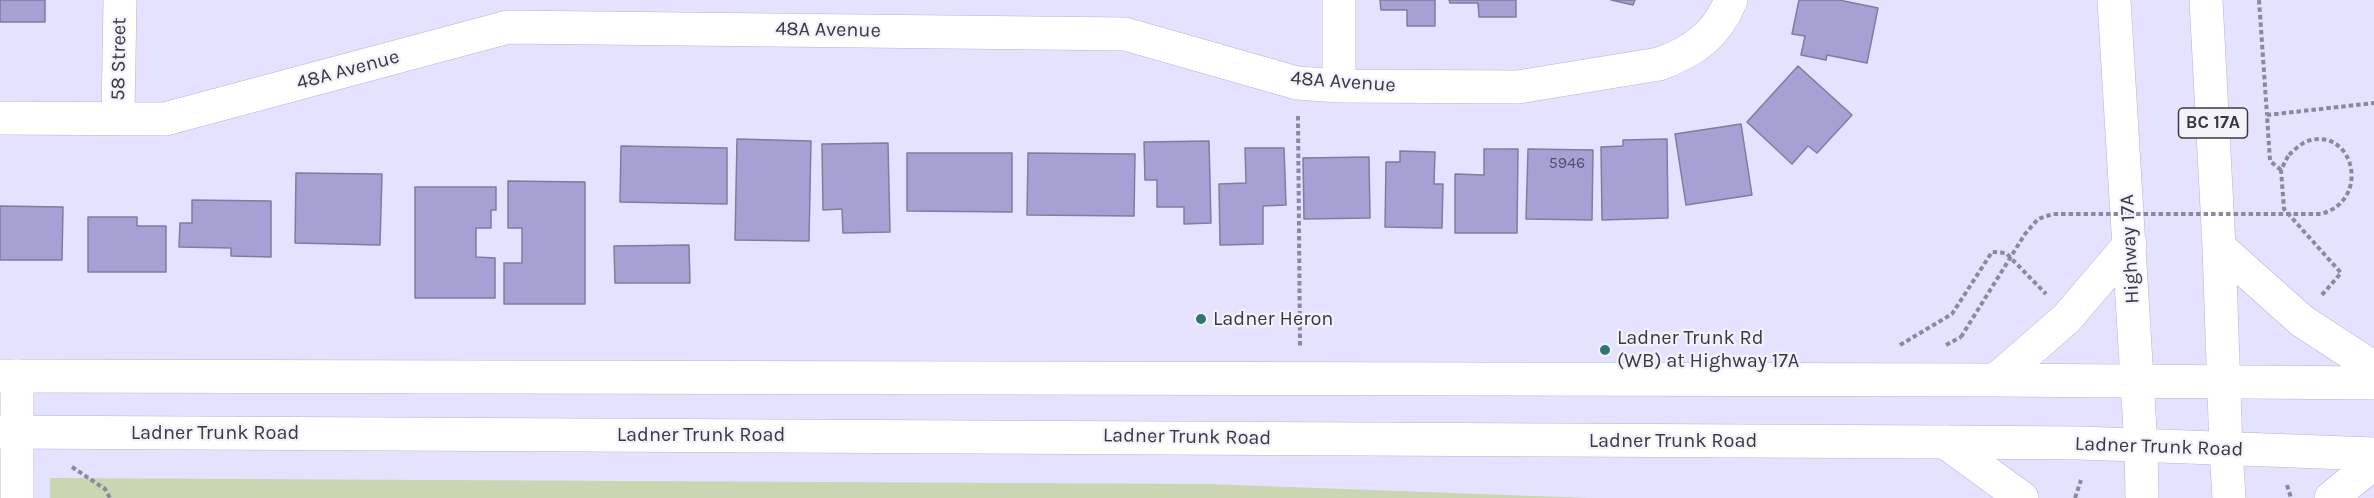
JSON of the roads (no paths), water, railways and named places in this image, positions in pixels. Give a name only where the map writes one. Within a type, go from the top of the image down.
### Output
[{"type":"main road","name":"58 Street","points":[[118,117],[120,0]]},
{"type":"main road","points":[[1339,0],[1339,86]]},
{"type":"main road","name":"48A Avenue","points":[[0,118],[165,118],[508,27],[1125,34],[1297,83],[1339,86],[1518,87],[1659,64],[1699,46],[1712,34],[1731,0]]},
{"type":"main road","name":"Highway 17A","points":[[2114,0],[2138,381],[2142,498]]},
{"type":"main road","name":"BC 17A","points":[[2205,0],[2219,246],[2229,498]]},
{"type":"main road","points":[[1996,380],[2067,318],[2130,244]]},
{"type":"main road","points":[[2219,246],[2302,321],[2374,369]]},
{"type":"main road","points":[[17,498],[9,432],[8,376],[1996,380],[2374,383]]},
{"type":"main road","name":"Ladner Trunk Road","points":[[9,432],[1945,442],[2374,454]]},
{"type":"main road","points":[[1945,442],[2022,498]]},
{"type":"main road","points":[[2331,498],[2374,463]]},
{"type":"place","name":"Ladner Heron","points":[[1201,319]]},
{"type":"place","name":"Ladner Trunk Rd (WB) at Highway 17A","points":[[1605,350]]}]
